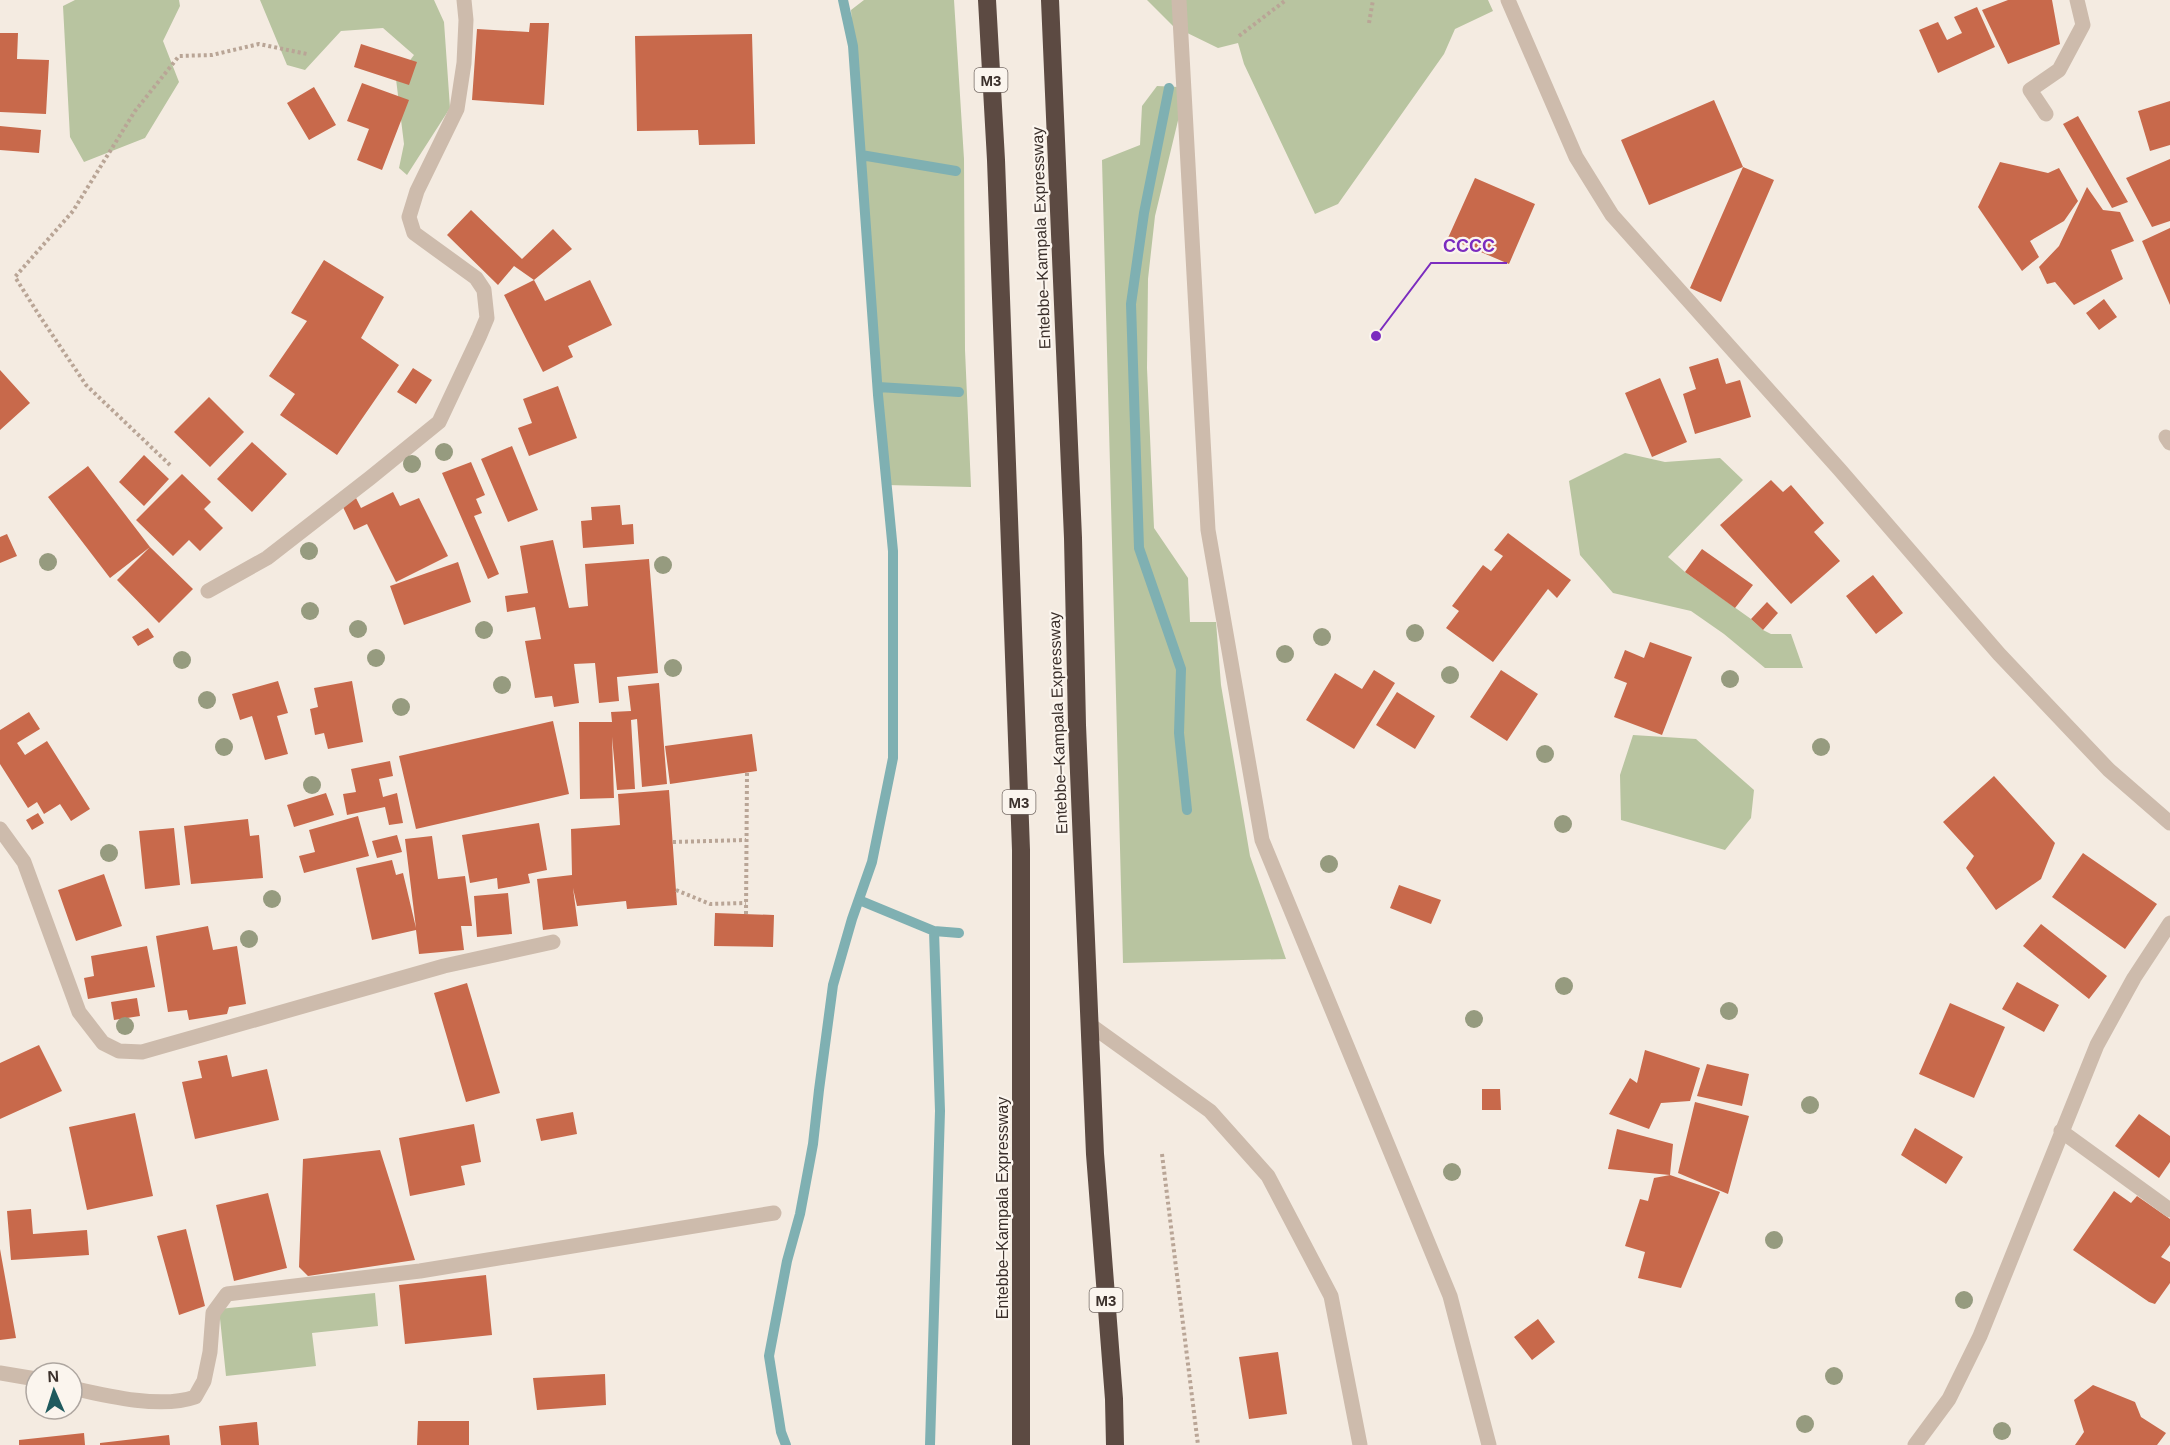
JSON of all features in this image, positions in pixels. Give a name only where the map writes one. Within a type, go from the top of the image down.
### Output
[{"type":"highway","name":"Entebbe–Kampala Expressway","points":[[987,0],[996,160],[1021,850],[1021,1445]]},
{"type":"highway","name":"Entebbe–Kampala Expressway","points":[[1050,0],[1058,154],[1089,1024],[1095,1154],[1114,1399],[1115,1445]]},
{"type":"street","points":[[208,591],[267,558],[439,422],[479,337],[487,318],[484,290],[476,278],[414,233],[409,217],[417,191],[457,109],[464,63],[466,20],[464,0]]},
{"type":"street","points":[[1179,0],[1208,530],[1262,840],[1450,1296],[1489,1445]]},
{"type":"street","points":[[1508,0],[1576,158],[1612,214],[1840,470],[1999,654],[2109,770],[2170,823]]},
{"type":"street","points":[[2046,114],[2030,90],[2059,70],[2083,25],[2077,0]]},
{"type":"street","points":[[0,830],[24,862],[79,1011],[103,1043],[119,1051],[142,1052],[444,966],[553,942]]},
{"type":"street","points":[[1915,1445],[1949,1399],[1980,1336],[2097,1044],[2134,978],[2170,923]]},
{"type":"street","points":[[1089,1024],[1210,1111],[1268,1176],[1331,1296],[1360,1445]]},
{"type":"street","points":[[2061,1131],[2170,1210]]},
{"type":"street","points":[[84,1390],[123,1398],[180,1402],[195,1397],[204,1381],[210,1352],[213,1313],[227,1294],[420,1271],[774,1213]]},
{"type":"street","points":[[0,1373],[24,1377]]},
{"type":"path","points":[[1239,36],[1286,0]]},
{"type":"path","points":[[1369,23],[1373,0]]},
{"type":"path","points":[[170,465],[86,385],[15,277],[73,211],[135,111],[179,56],[212,55],[259,44],[307,54]]},
{"type":"path","points":[[746,914],[747,773]]},
{"type":"path","points":[[673,842],[746,840]]},
{"type":"path","points":[[676,890],[710,904],[746,903]]},
{"type":"path","points":[[1162,1154],[1198,1445]]},
{"type":"green space","points":[[75,0],[179,0],[180,6],[163,41],[179,82],[145,138],[84,162],[70,137],[63,6]]},
{"type":"green space","points":[[260,0],[434,0],[444,22],[450,108],[407,175],[399,168],[404,144],[396,79],[414,55],[383,28],[341,31],[305,70],[287,65]]},
{"type":"green space","points":[[864,0],[954,0],[964,159],[965,350],[971,487],[886,485],[851,10]]},
{"type":"green space","points":[[1147,0],[1488,0],[1493,11],[1455,29],[1444,54],[1338,204],[1315,214],[1244,64],[1238,43],[1218,48],[1173,26]]},
{"type":"green space","points":[[1157,86],[1179,87],[1182,104],[1155,216],[1148,279],[1147,368],[1154,528],[1188,578],[1190,622],[1216,622],[1221,685],[1250,856],[1286,959],[1123,963],[1102,160],[1140,145],[1142,106]]},
{"type":"green space","points":[[1625,453],[1665,462],[1720,458],[1743,480],[1668,557],[1763,630],[1771,634],[1791,634],[1803,668],[1765,668],[1724,634],[1691,611],[1613,593],[1580,555],[1569,481]]},
{"type":"green space","points":[[1633,735],[1696,739],[1754,790],[1751,818],[1725,850],[1621,820],[1620,775]]},
{"type":"green space","points":[[375,1293],[378,1326],[312,1333],[316,1366],[226,1376],[219,1309]]},
{"type":"building","points":[[2008,0],[2052,0],[2060,44],[2008,64],[1982,10]]},
{"type":"building","points":[[1977,7],[1995,47],[1938,73],[1919,30],[1938,22],[1947,40],[1962,33],[1954,17]]},
{"type":"building","points":[[530,23],[549,23],[544,105],[472,100],[477,29],[529,32]]},
{"type":"building","points":[[0,33],[18,33],[17,59],[49,60],[46,114],[0,112]]},
{"type":"building","points":[[752,34],[755,144],[699,145],[698,130],[637,131],[635,36]]},
{"type":"building","points":[[361,44],[417,62],[409,85],[354,67]]},
{"type":"building","points":[[362,83],[409,100],[382,170],[357,160],[369,129],[347,121]]},
{"type":"building","points":[[314,87],[336,125],[309,140],[287,103]]},
{"type":"building","points":[[1714,100],[1743,167],[1649,205],[1621,140]]},
{"type":"building","points":[[2170,101],[2170,145],[2150,151],[2138,111]]},
{"type":"building","points":[[2078,116],[2128,202],[2112,208],[2063,124]]},
{"type":"building","points":[[0,126],[41,130],[39,153],[0,150]]},
{"type":"building","points":[[2170,159],[2170,221],[2152,227],[2126,178]]},
{"type":"building","points":[[2000,162],[2048,173],[2059,168],[2078,201],[2064,221],[2030,241],[2039,257],[2022,271],[1978,207]]},
{"type":"building","points":[[1743,167],[1774,180],[1721,302],[1690,288]]},
{"type":"building","points":[[1475,178],[1535,204],[1509,264],[1448,238]]},
{"type":"building","points":[[2087,187],[2103,210],[2120,212],[2134,241],[2111,250],[2123,279],[2074,305],[2055,282],[2047,284],[2039,267],[2059,246]]},
{"type":"building","points":[[471,210],[522,259],[553,229],[572,249],[534,280],[514,266],[498,285],[447,235]]},
{"type":"building","points":[[2170,228],[2170,305],[2142,241]]},
{"type":"building","points":[[324,260],[384,297],[361,338],[399,365],[337,455],[280,415],[295,394],[269,376],[307,321],[291,313]]},
{"type":"building","points":[[534,280],[545,301],[590,280],[612,325],[568,346],[573,357],[543,372],[504,295]]},
{"type":"building","points":[[2104,299],[2117,317],[2099,330],[2086,313]]},
{"type":"building","points":[[1718,358],[1726,384],[1740,380],[1751,417],[1695,434],[1683,394],[1696,389],[1689,367]]},
{"type":"building","points":[[413,368],[432,380],[416,404],[397,392]]},
{"type":"building","points":[[0,370],[30,403],[0,430]]},
{"type":"building","points":[[1660,378],[1687,442],[1652,457],[1625,393]]},
{"type":"building","points":[[558,386],[577,438],[529,456],[518,428],[532,423],[523,399]]},
{"type":"building","points":[[209,397],[244,432],[210,467],[174,432]]},
{"type":"building","points":[[252,442],[287,474],[252,512],[217,479]]},
{"type":"building","points":[[512,446],[538,510],[508,522],[481,459]]},
{"type":"building","points":[[144,455],[169,479],[144,506],[119,482]]},
{"type":"building","points":[[471,462],[485,495],[476,499],[482,513],[474,516],[499,574],[488,579],[442,473]]},
{"type":"building","points":[[88,466],[150,547],[110,578],[48,497]]},
{"type":"building","points":[[182,474],[211,502],[204,509],[223,528],[200,551],[189,540],[173,556],[136,520]]},
{"type":"building","points":[[1771,480],[1783,492],[1791,485],[1824,523],[1814,532],[1840,561],[1791,604],[1720,525]]},
{"type":"building","points":[[393,492],[400,506],[419,498],[448,556],[396,582],[367,524],[354,530],[342,505],[356,498],[361,508]]},
{"type":"building","points":[[620,505],[622,525],[633,524],[634,544],[583,548],[581,521],[592,520],[591,507]]},
{"type":"building","points":[[1508,533],[1571,580],[1557,598],[1548,589],[1493,662],[1446,628],[1459,611],[1452,606],[1483,565],[1491,571],[1503,556],[1494,550]]},
{"type":"building","points":[[7,534],[17,556],[0,563],[0,537]]},
{"type":"building","points":[[553,540],[569,608],[588,606],[585,564],[649,559],[658,673],[617,677],[619,701],[599,703],[595,663],[574,664],[579,703],[554,707],[552,696],[535,698],[525,641],[541,639],[535,607],[507,612],[505,596],[528,593],[520,546]]},
{"type":"building","points":[[150,547],[193,589],[159,623],[117,580]]},
{"type":"building","points":[[1702,549],[1753,585],[1735,608],[1685,572]]},
{"type":"building","points":[[458,562],[471,602],[404,625],[390,586]]},
{"type":"building","points":[[1873,575],[1903,613],[1876,634],[1846,596]]},
{"type":"building","points":[[1767,602],[1778,613],[1763,630],[1751,619]]},
{"type":"building","points":[[148,628],[154,637],[138,646],[132,637]]},
{"type":"building","points":[[1650,642],[1692,657],[1662,735],[1614,717],[1627,683],[1614,678],[1625,650],[1644,658]]},
{"type":"building","points":[[1374,670],[1395,683],[1354,749],[1306,720],[1335,673],[1362,689]]},
{"type":"building","points":[[1501,670],[1538,694],[1507,741],[1470,717]]},
{"type":"building","points":[[278,681],[288,713],[277,716],[288,754],[265,760],[252,716],[240,720],[232,694]]},
{"type":"building","points":[[352,681],[363,742],[328,749],[324,733],[315,735],[310,709],[318,707],[314,688]]},
{"type":"building","points":[[659,683],[667,784],[642,787],[637,719],[631,720],[635,789],[617,790],[612,737],[614,798],[580,799],[579,722],[612,722],[611,712],[631,711],[628,686]]},
{"type":"building","points":[[1397,692],[1435,716],[1415,749],[1376,725]]},
{"type":"building","points":[[29,712],[40,729],[17,743],[25,755],[47,741],[90,809],[71,821],[60,804],[44,814],[37,802],[28,808],[0,764],[0,730]]},
{"type":"building","points":[[553,721],[569,794],[416,829],[399,756]]},
{"type":"building","points":[[752,734],[757,771],[670,784],[665,746]]},
{"type":"building","points":[[390,761],[393,776],[379,779],[383,797],[397,793],[403,823],[389,825],[385,807],[347,815],[343,794],[356,792],[351,769]]},
{"type":"building","points":[[1994,776],[2055,843],[2041,879],[1996,910],[1966,868],[1974,856],[1943,822]]},
{"type":"building","points":[[669,790],[677,905],[627,909],[626,901],[577,906],[573,888],[578,926],[543,930],[537,879],[572,875],[571,829],[620,825],[618,794]]},
{"type":"building","points":[[326,793],[334,815],[294,827],[287,805]]},
{"type":"building","points":[[38,813],[44,823],[32,830],[26,820]]},
{"type":"building","points":[[358,816],[369,856],[304,873],[299,856],[315,852],[309,830]]},
{"type":"building","points":[[248,819],[250,836],[259,835],[263,878],[191,884],[184,826]]},
{"type":"building","points":[[539,823],[547,870],[528,874],[530,883],[498,889],[497,878],[470,883],[462,835]]},
{"type":"building","points":[[174,828],[180,885],[145,889],[139,831]]},
{"type":"building","points":[[397,835],[402,852],[377,858],[372,841]]},
{"type":"building","points":[[432,836],[438,879],[465,876],[472,926],[461,926],[464,950],[419,954],[416,930],[372,940],[356,868],[392,860],[396,875],[403,873],[416,928],[405,839]]},
{"type":"building","points":[[2083,853],[2157,904],[2125,949],[2052,897]]},
{"type":"building","points":[[104,874],[122,926],[76,941],[58,890]]},
{"type":"building","points":[[1399,885],[1441,900],[1431,924],[1390,908]]},
{"type":"building","points":[[508,893],[512,934],[477,937],[474,896]]},
{"type":"building","points":[[715,913],[774,915],[773,947],[714,946]]},
{"type":"building","points":[[2041,924],[2107,976],[2089,999],[2023,946]]},
{"type":"building","points":[[208,926],[213,950],[237,946],[246,1004],[229,1007],[227,1014],[189,1020],[187,1010],[168,1012],[156,936]]},
{"type":"building","points":[[147,946],[155,987],[88,999],[84,978],[94,976],[91,956]]},
{"type":"building","points":[[2017,982],[2059,1005],[2044,1032],[2002,1009]]},
{"type":"building","points":[[467,983],[500,1093],[466,1102],[434,993]]},
{"type":"building","points":[[137,998],[140,1016],[114,1020],[111,1002]]},
{"type":"building","points":[[1950,1003],[2005,1027],[1974,1098],[1919,1074]]},
{"type":"building","points":[[39,1045],[62,1091],[0,1119],[0,1063]]},
{"type":"building","points":[[1645,1050],[1700,1068],[1690,1101],[1661,1103],[1649,1129],[1609,1114],[1630,1078],[1637,1083]]},
{"type":"building","points":[[227,1055],[232,1077],[267,1069],[279,1120],[195,1139],[182,1082],[202,1078],[198,1061]]},
{"type":"building","points":[[1707,1064],[1749,1074],[1742,1106],[1697,1096]]},
{"type":"building","points":[[1482,1089],[1500,1089],[1501,1110],[1482,1110]]},
{"type":"building","points":[[1695,1102],[1749,1116],[1728,1194],[1678,1173]]},
{"type":"building","points":[[573,1112],[577,1134],[541,1141],[536,1119]]},
{"type":"building","points":[[135,1113],[153,1196],[87,1210],[69,1127]]},
{"type":"building","points":[[2139,1114],[2170,1136],[2170,1162],[2159,1178],[2115,1146]]},
{"type":"building","points":[[474,1124],[481,1162],[461,1166],[465,1185],[410,1196],[399,1138]]},
{"type":"building","points":[[1915,1128],[1963,1157],[1946,1184],[1901,1155]]},
{"type":"building","points":[[1617,1129],[1673,1144],[1670,1175],[1608,1169]]},
{"type":"building","points":[[380,1150],[415,1260],[308,1276],[299,1267],[303,1159]]},
{"type":"building","points":[[1670,1175],[1720,1192],[1681,1288],[1638,1278],[1645,1252],[1625,1246],[1640,1199],[1648,1201],[1654,1178]]},
{"type":"building","points":[[2114,1191],[2131,1203],[2137,1196],[2170,1219],[2170,1245],[2161,1257],[2170,1262],[2170,1283],[2155,1304],[2073,1250]]},
{"type":"building","points":[[268,1193],[287,1268],[234,1281],[216,1205]]},
{"type":"building","points":[[31,1209],[33,1234],[87,1230],[89,1255],[11,1260],[7,1211]]},
{"type":"building","points":[[186,1229],[205,1306],[179,1315],[157,1236]]},
{"type":"building","points":[[0,1249],[16,1338],[0,1340]]},
{"type":"building","points":[[486,1275],[492,1335],[405,1344],[399,1285]]},
{"type":"building","points":[[1538,1319],[1555,1342],[1532,1360],[1514,1337]]},
{"type":"building","points":[[1278,1352],[1287,1414],[1249,1419],[1239,1357]]},
{"type":"building","points":[[605,1374],[606,1405],[537,1410],[533,1378]]},
{"type":"building","points":[[2093,1385],[2135,1402],[2141,1417],[2166,1433],[2157,1445],[2075,1445],[2084,1432],[2074,1400]]},
{"type":"building","points":[[418,1421],[469,1421],[469,1445],[417,1445]]},
{"type":"building","points":[[257,1422],[259,1445],[221,1445],[219,1426]]},
{"type":"building","points":[[84,1433],[85,1445],[19,1445],[19,1440]]},
{"type":"building","points":[[169,1435],[170,1445],[100,1445],[100,1443]]},
{"type":"waterway","points":[[786,1445],[781,1432],[769,1356],[813,1144],[833,985],[852,919],[872,862],[893,758],[893,551],[878,395],[853,46],[843,0]]},
{"type":"waterway","points":[[1169,88],[1144,213],[1131,304],[1139,548],[1181,669],[1179,733],[1187,810]]},
{"type":"waterway","points":[[861,155],[956,171]]},
{"type":"waterway","points":[[878,387],[959,392]]},
{"type":"waterway","points":[[859,900],[934,931],[959,933]]},
{"type":"waterway","points":[[930,1445],[940,1111],[934,931]]},
{"type":"place","name":"CCCC","points":[[1376,336]]}]
